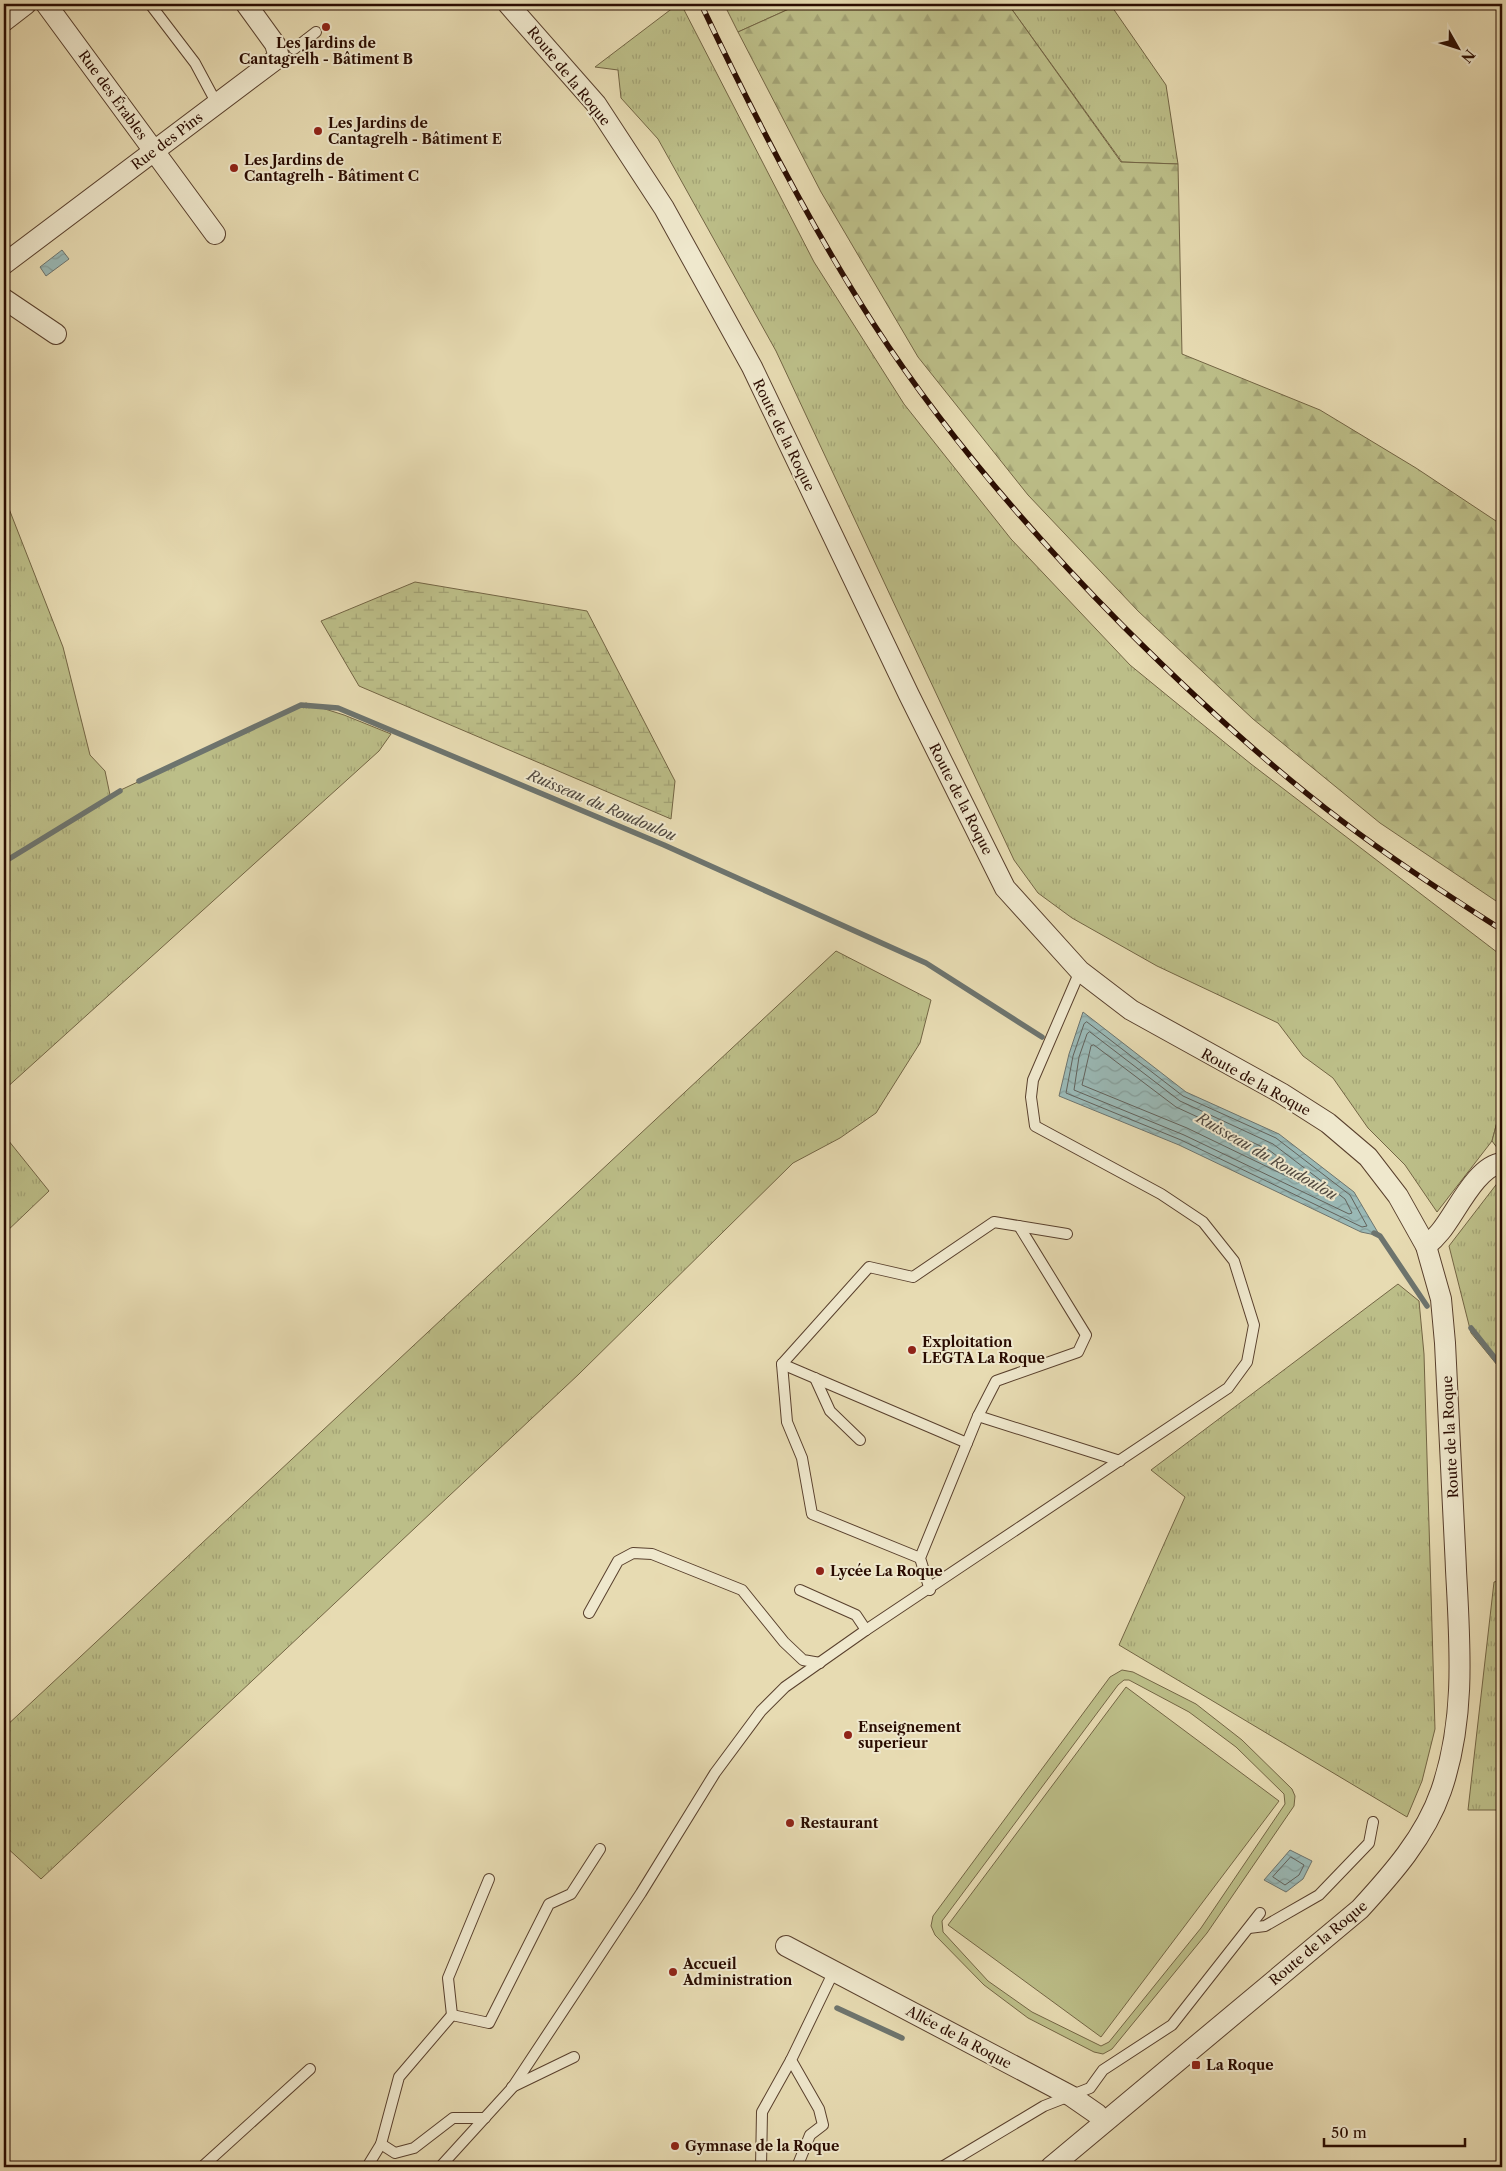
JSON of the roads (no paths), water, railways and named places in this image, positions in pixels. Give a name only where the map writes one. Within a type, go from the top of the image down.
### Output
[{"type":"street","points":[[4,21],[26,4]]},
{"type":"street","name":"Rue des Érables","points":[[46,4],[215,234]]},
{"type":"street","name":"Rue des Pins","points":[[4,264],[279,57],[275,44],[246,4]]},
{"type":"street","name":"Route de la Roque","points":[[508,4],[596,104],[664,208],[752,367],[909,695],[1005,888],[1080,971],[1131,1010],[1281,1094],[1328,1123],[1374,1165],[1398,1196],[1426,1246],[1441,1300],[1445,1343],[1461,1676],[1454,1746],[1440,1793],[1420,1835],[1393,1873],[1360,1909],[1050,2167]]},
{"type":"street","points":[[4,299],[56,334]]},
{"type":"street","points":[[1426,1246],[1439,1234],[1478,1178],[1493,1164],[1502,1163]]},
{"type":"street","name":"Allée de la Roque","points":[[786,1946],[1071,2096],[1097,2114],[1104,2122]]},
{"type":"lane","points":[[150,4],[195,63],[217,104]]},
{"type":"lane","points":[[294,50],[316,32]]},
{"type":"lane","points":[[440,2167],[512,2088],[641,1892],[715,1773],[761,1711],[785,1687],[866,1630],[930,1590],[1228,1388],[1247,1362],[1254,1325],[1234,1261],[1203,1222],[1161,1194],[1035,1126],[1031,1097],[1033,1080],[1080,971]]},
{"type":"lane","points":[[920,1558],[812,1514],[802,1458],[787,1422],[782,1364],[869,1267],[913,1277],[994,1222],[1067,1234]]},
{"type":"lane","points":[[930,1590],[920,1558],[978,1416],[996,1381],[1078,1352],[1086,1335],[1019,1226]]},
{"type":"lane","points":[[782,1364],[967,1442]]},
{"type":"lane","points":[[815,1378],[830,1411],[860,1440]]},
{"type":"lane","points":[[978,1416],[1120,1461]]},
{"type":"lane","points":[[589,1613],[618,1561],[633,1553],[652,1554],[742,1590],[784,1642],[803,1660],[820,1663]]},
{"type":"lane","points":[[800,1590],[856,1614],[866,1630]]},
{"type":"lane","points":[[1249,1928],[1265,1926],[1319,1895],[1369,1843],[1373,1822]]},
{"type":"lane","points":[[452,2016],[489,2023],[550,1904],[571,1894],[600,1849]]},
{"type":"lane","points":[[367,2167],[381,2144],[400,2077],[452,2016],[448,1978],[489,1879]]},
{"type":"lane","points":[[942,2167],[1044,2106],[1090,2088],[1103,2070],[1172,2025],[1260,1912]]},
{"type":"lane","points":[[761,2167],[762,2112],[791,2060],[834,1971]]},
{"type":"lane","points":[[512,2088],[574,2057]]},
{"type":"lane","points":[[791,2060],[819,2109],[823,2125],[810,2135],[797,2167]]},
{"type":"lane","points":[[202,2167],[310,2069]]},
{"type":"lane","points":[[381,2144],[395,2153],[414,2148],[453,2118],[485,2118]]},
{"type":"water","points":[[62,250],[69,259],[46,276],[40,267]]},
{"type":"water","points":[[1083,1012],[1186,1092],[1279,1134],[1354,1192],[1380,1236],[1361,1232],[1179,1145],[1059,1096],[1069,1054]]},
{"type":"water","points":[[1290,1850],[1312,1861],[1303,1879],[1286,1892],[1264,1880]]},
{"type":"waterway","name":"Ruisseau du Roudoulou","points":[[139,781],[301,705],[338,708],[664,845],[926,963],[1042,1037]]},
{"type":"waterway","name":"Ruisseau du Roudoulou","points":[[4,862],[120,791]]},
{"type":"waterway","name":"Ruisseau du Roudoulou","points":[[1374,1233],[1380,1236],[1427,1306]]},
{"type":"waterway","name":"Ruisseau du Roudoulou","points":[[1471,1328],[1502,1367]]},
{"type":"waterway","points":[[837,2008],[902,2038]]},
{"type":"railway","points":[[701,4],[740,85],[803,206],[849,285],[900,364],[929,404],[1022,518],[1123,626],[1175,677],[1257,752],[1313,799],[1361,835],[1502,930]]},
{"type":"place","name":"Les Jardins de Cantagrelh - Bâtiment B","points":[[326,27]]},
{"type":"place","name":"Les Jardins de Cantagrelh - Bâtiment E","points":[[318,131]]},
{"type":"place","name":"Les Jardins de Cantagrelh - Bâtiment C","points":[[234,168]]},
{"type":"place","name":"Exploitation LEGTA La Roque","points":[[912,1350]]},
{"type":"place","name":"Lycée La Roque","points":[[820,1571]]},
{"type":"place","name":"Enseignement superieur","points":[[848,1735]]},
{"type":"place","name":"Restaurant","points":[[790,1823]]},
{"type":"place","name":"Accueil Administration","points":[[673,1972]]},
{"type":"place","name":"La Roque","points":[[1196,2065]]},
{"type":"place","name":"Gymnase de la Roque","points":[[675,2146]]}]
